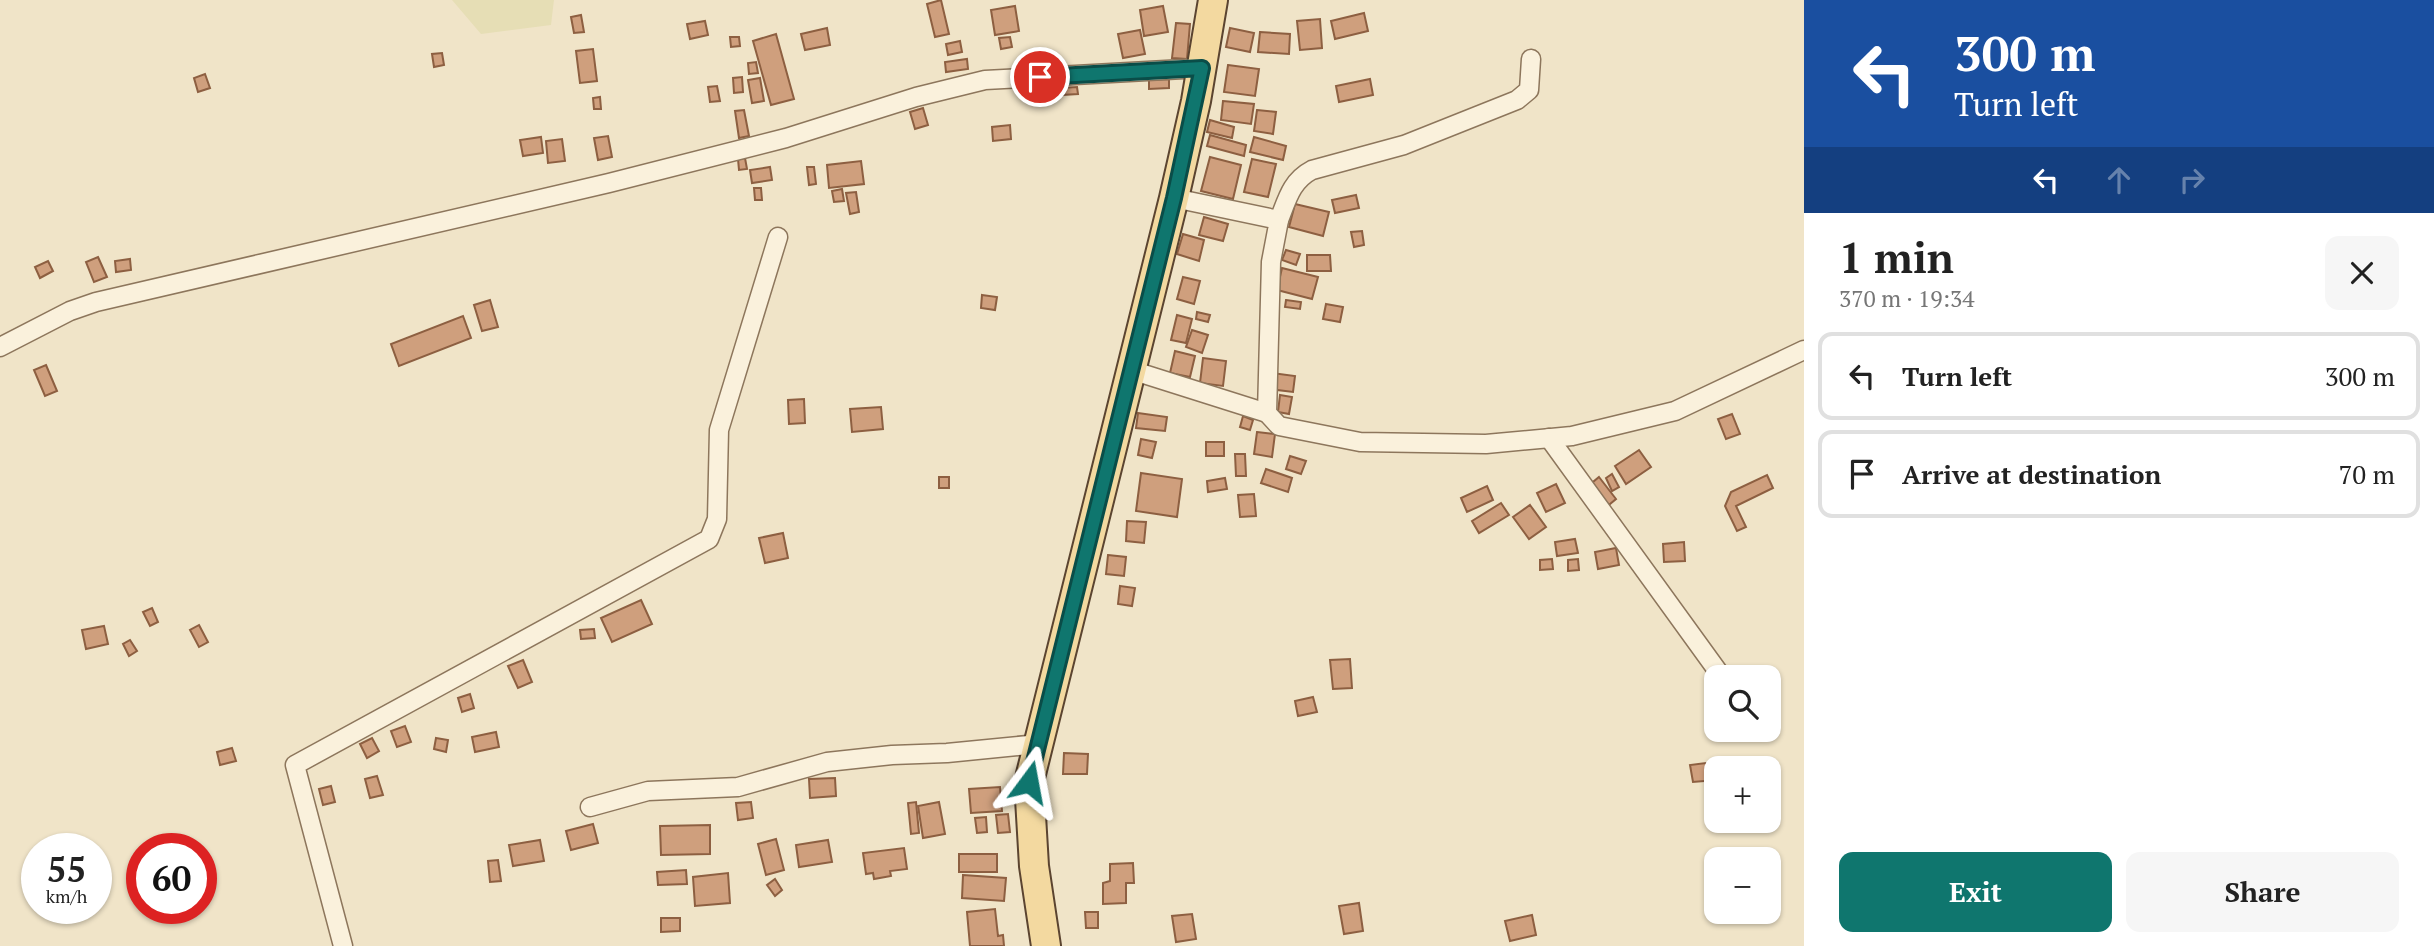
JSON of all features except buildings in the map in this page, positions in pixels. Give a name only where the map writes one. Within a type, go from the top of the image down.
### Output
[{"type":"main road","points":[[1046,946],[1034,866],[1029,782],[1174,198],[1202,68],[1213,0]]},
{"type":"street","points":[[1267,413],[1270,262],[1279,220],[1293,186],[1302,175],[1312,170],[1404,145],[1517,100],[1529,90],[1531,59]]},
{"type":"street","points":[[0,347],[70,311],[96,302],[609,183],[786,138],[916,97],[985,80],[1202,68]]},
{"type":"street","points":[[1174,198],[1279,220]]},
{"type":"street","points":[[343,946],[295,765],[709,539],[718,519],[719,430],[778,237]]},
{"type":"street","points":[[1131,370],[1267,413],[1279,426],[1360,442],[1486,444],[1572,436],[1675,411],[1804,350]]},
{"type":"street","points":[[1549,438],[1713,665]]},
{"type":"street","points":[[590,807],[648,791],[738,787],[827,762],[1038,744]]},
{"type":"shaded area","points":[[452,0],[554,0],[551,25],[481,34]]},
{"type":"route","points":[[1029,782],[1174,198],[1202,68],[1040,77]]}]
